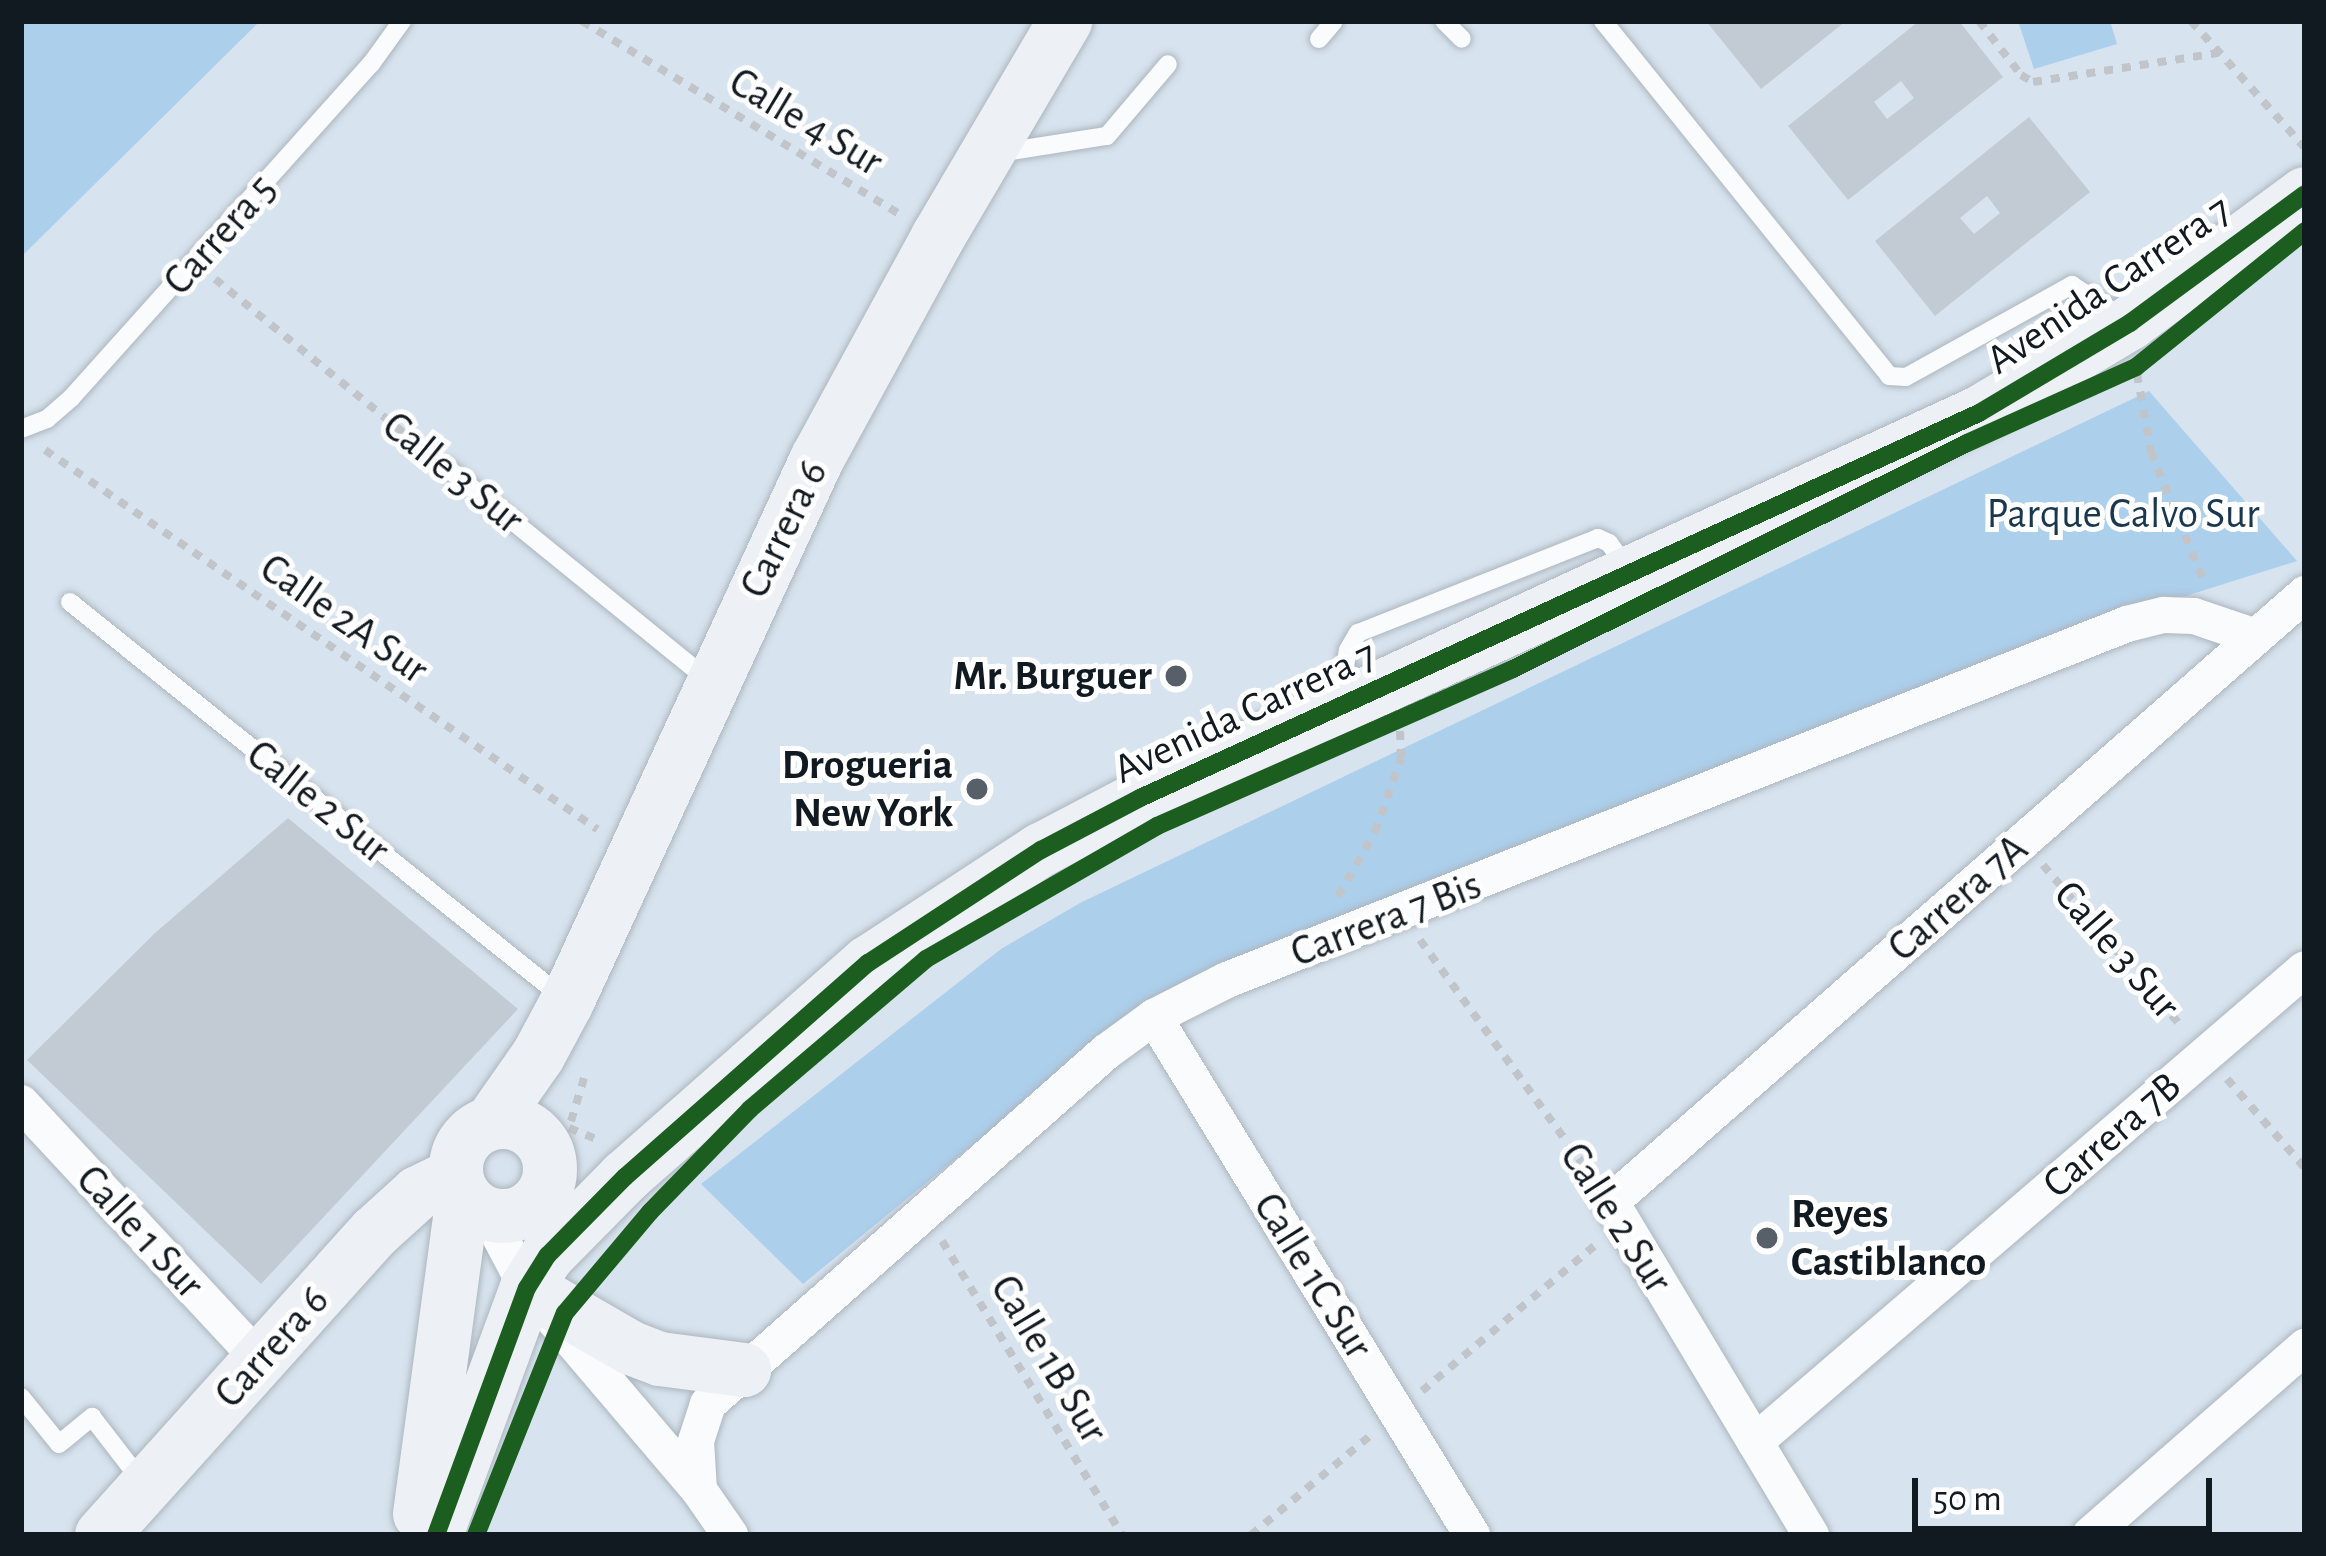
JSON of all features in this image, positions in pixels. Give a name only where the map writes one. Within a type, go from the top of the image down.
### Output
[{"type":"main road","name":"Carrera 6","points":[[525,1139],[561,1067],[567,1002],[817,459],[938,237],[1065,21]]},
{"type":"main road","name":"Avenida Carrera 7","points":[[436,1535],[527,1288],[617,1161],[947,907],[1140,798],[1372,721],[1633,576],[1979,413],[2140,350],[2304,185]]},
{"type":"main road","points":[[417,1535],[468,1195],[460,1148],[525,1139],[592,1177],[617,1161]]},
{"type":"main road","points":[[468,1195],[516,1215],[540,1200],[525,1139]]},
{"type":"main road","name":"Carrera 6","points":[[102,1535],[398,1210],[468,1195]]},
{"type":"main road","points":[[527,1288],[595,1330],[646,1354],[744,1370]]},
{"type":"street","name":"Carrera 7A","points":[[1617,1212],[2022,841],[2305,594]]},
{"type":"street","name":"Carrera 7 Bis","points":[[699,1490],[695,1463],[699,1422],[708,1404],[1106,1052],[1154,1017],[1227,980],[2127,624],[2164,615],[2221,622],[2256,637]]},
{"type":"street","name":"Carrera 7B","points":[[1755,1442],[2305,969]]},
{"type":"street","name":"Calle 1C Sur","points":[[1154,1017],[1472,1535]]},
{"type":"street","name":"Calle 1 Sur","points":[[21,1103],[260,1360]]},
{"type":"street","points":[[468,1195],[527,1288],[699,1490],[730,1535]]},
{"type":"street","name":"Calle 2 Sur","points":[[1617,1212],[1811,1535]]},
{"type":"street","points":[[2090,1535],[2305,1347]]},
{"type":"lane","name":"Carrera 5","points":[[21,429],[47,419],[72,397],[195,263],[402,21]]},
{"type":"lane","points":[[1319,40],[1334,21]]},
{"type":"lane","points":[[1444,21],[1462,39]]},
{"type":"lane","points":[[1603,21],[1888,376],[1906,376],[2072,284],[2140,350]]},
{"type":"lane","points":[[985,155],[1107,136],[1168,64]]},
{"type":"lane","name":"Calle 3 Sur","points":[[446,467],[711,682]]},
{"type":"lane","name":"Calle 2 Sur","points":[[70,602],[567,1002]]},
{"type":"lane","points":[[21,1397],[59,1444],[92,1417],[146,1487]]},
{"type":"path","points":[[1978,21],[2020,75],[2033,82],[2218,53]]},
{"type":"path","points":[[2191,21],[2218,53],[2304,185]]},
{"type":"path","points":[[2115,377],[2140,350]]},
{"type":"path","points":[[2140,350],[2151,452],[2221,622]]},
{"type":"path","points":[[1306,950],[1375,832],[1401,758],[1372,721],[1419,712]]},
{"type":"path","points":[[561,1067],[568,1127],[617,1161]]},
{"type":"path","points":[[1251,1535],[1397,1412],[1617,1212]]},
{"type":"green space","points":[[21,21],[260,21],[21,257]]},
{"type":"green space","points":[[2018,21],[2110,21],[2117,44],[2034,69]]},
{"type":"green space","name":"Parque Calvo Sur","points":[[2149,391],[2297,561],[2043,641],[1093,1046],[803,1284],[701,1184],[1001,949],[1080,903]]},
{"type":"building","points":[[1706,21],[1846,21],[1761,89]]},
{"type":"building","points":[[1919,21],[1959,21],[2003,77],[1848,200],[1788,126]],"holes":[[[1901,81],[1914,98],[1887,119],[1874,102]]]},
{"type":"building","points":[[2029,117],[2090,192],[1935,316],[1875,241]],"holes":[[[1987,196],[2000,213],[1974,234],[1960,218]]]},
{"type":"building","points":[[288,818],[518,1009],[261,1284],[27,1060],[155,933]]},
{"type":"cycle path","points":[[436,1535],[527,1288],[548,1255],[625,1177],[868,963],[1041,850],[1140,798],[1979,413],[2130,323],[2305,194]]},
{"type":"cycle path","points":[[476,1535],[565,1313],[650,1212],[750,1109],[926,959],[1157,826],[1513,669],[1967,443],[2136,367],[2305,231]]},
{"type":"place","name":"Mr. Burguer","points":[[1176,676]]},
{"type":"place","name":"Drogueria New York","points":[[977,789]]},
{"type":"place","name":"Reyes Castiblanco","points":[[1767,1238]]}]
